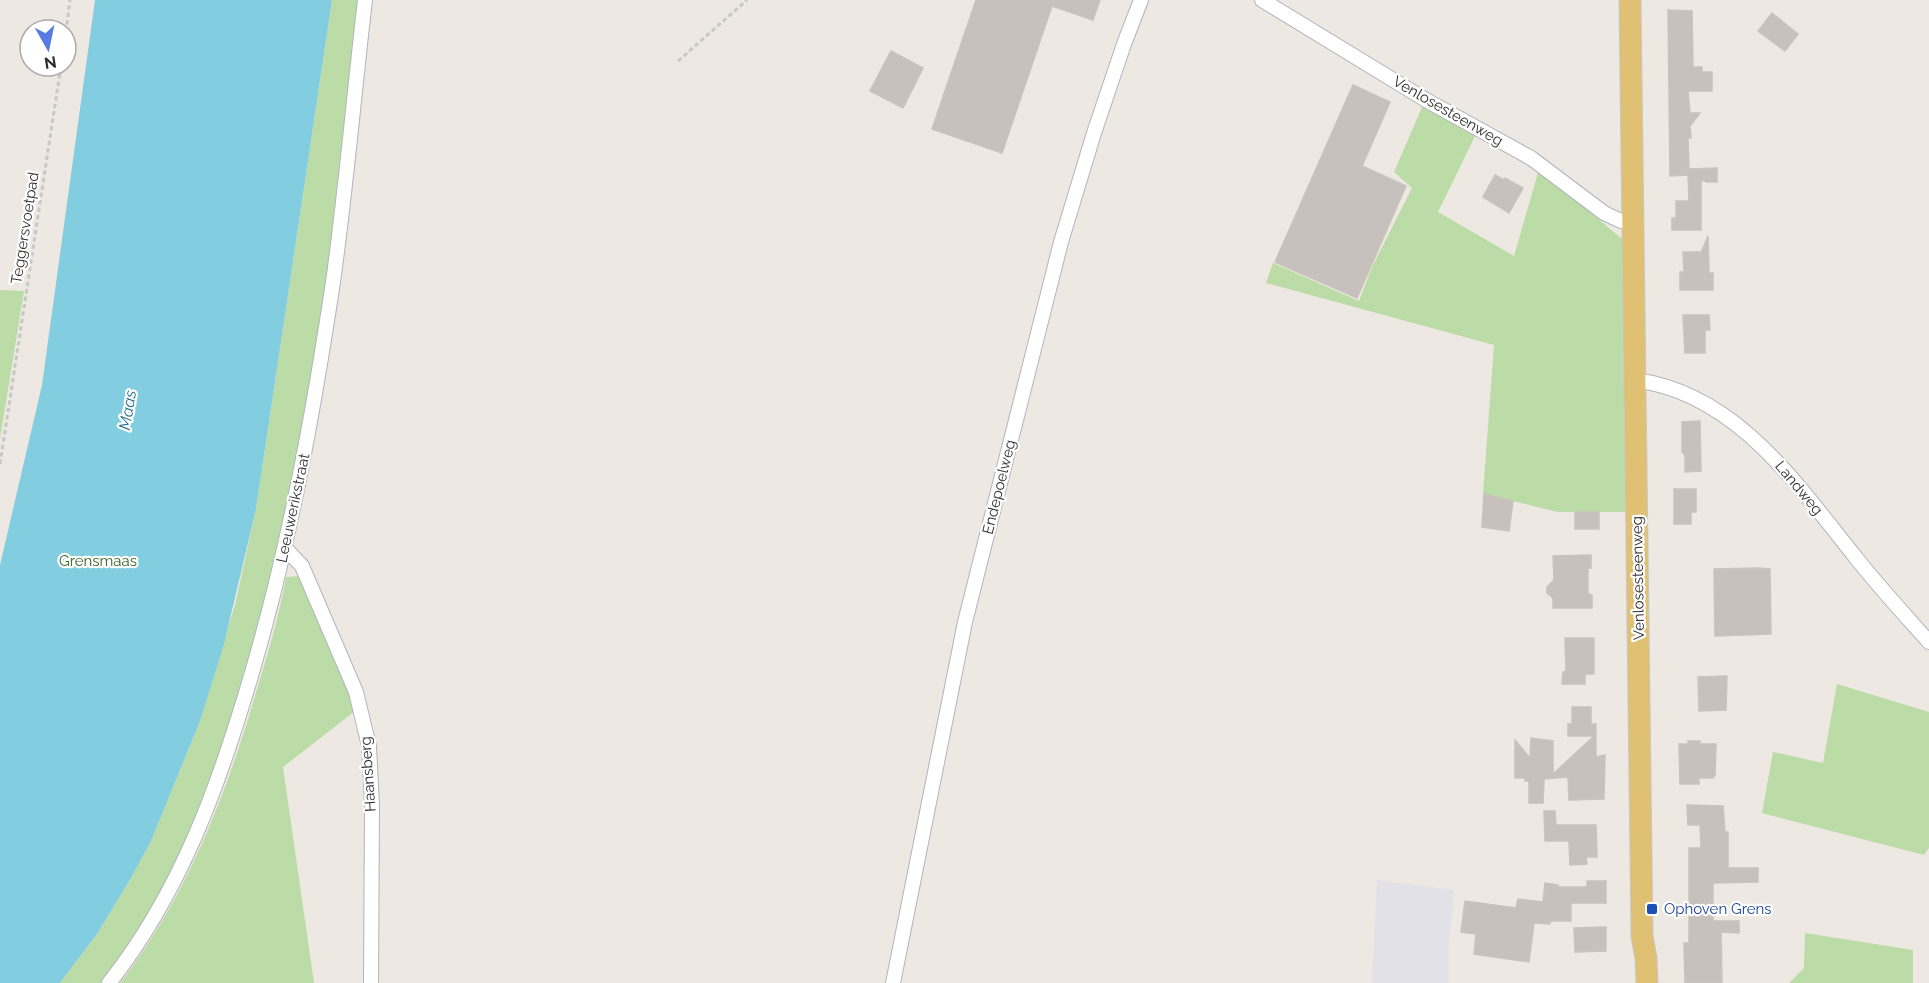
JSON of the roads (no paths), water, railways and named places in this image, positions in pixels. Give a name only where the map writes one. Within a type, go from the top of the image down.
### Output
[{"type":"main road","name":"Venlosesteenweg","points":[[1629,0],[1642,936],[1647,983]]},
{"type":"main road","name":"Venlosesteenweg","points":[[1634,983],[1642,936]]},
{"type":"street","name":"Leeuwerikstraat","points":[[109,983],[158,914],[183,866],[211,799],[230,750],[285,548],[307,438],[333,280],[365,0]]},
{"type":"street","name":"Endepoelweg","points":[[893,983],[964,622],[1061,242],[1094,133],[1141,0]]},
{"type":"street","name":"Venlosesteenweg","points":[[1262,0],[1426,100],[1531,158],[1604,213],[1621,221],[1633,220]]},
{"type":"street","name":"Landweg","points":[[1635,380],[1663,386],[1693,399],[1740,426],[1752,436],[1791,477],[1860,563],[1929,642]]},
{"type":"street","name":"Haansberg","points":[[285,548],[302,566],[356,692],[369,746],[372,805],[371,983]]},
{"type":"water","name":"Grensmaas","points":[[95,0],[332,0],[256,509],[224,644],[200,721],[151,841],[97,934],[60,983],[0,983],[0,565],[42,385]]},
{"type":"place","name":"Ophoven Grens","points":[[1652,909]]},
{"type":"water label","name":"Maas","points":[[127,410]]}]
